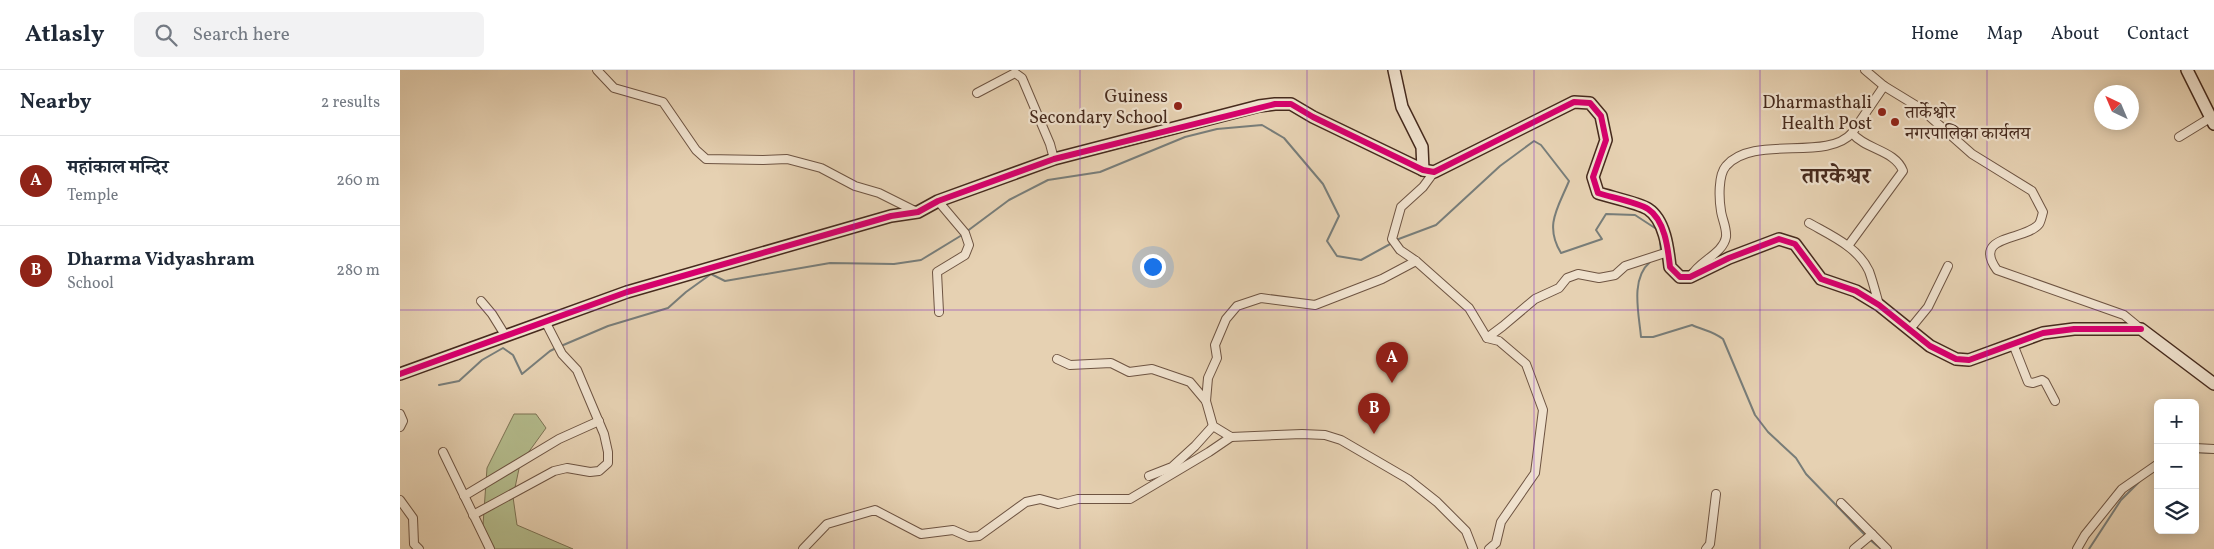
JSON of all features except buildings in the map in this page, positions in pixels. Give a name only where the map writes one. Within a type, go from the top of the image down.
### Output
[{"type":"street","points":[[598,70],[614,88],[664,103],[696,150],[706,159],[764,160],[786,158],[821,168],[855,186],[879,193],[918,212]]},
{"type":"street","points":[[1394,70],[1402,107],[1422,147],[1429,171],[1423,187],[1401,207],[1392,239],[1400,250],[1416,261],[1469,308],[1486,338],[1499,341],[1526,364],[1543,410],[1535,473],[1501,522],[1496,543],[1489,549]]},
{"type":"street","points":[[1865,70],[1884,86],[1920,108],[1972,154],[2032,191],[2043,212],[2039,224],[2031,230],[1995,243],[1990,252],[1991,262],[1997,270],[2124,314],[2214,384]]},
{"type":"street","points":[[2179,137],[2212,117],[2187,70]]},
{"type":"street","points":[[977,93],[1015,73],[1022,78],[1050,144],[1054,159]]},
{"type":"street","points":[[1690,277],[1696,267],[1723,245],[1726,236],[1721,211],[1722,179],[1725,167],[1736,157],[1748,152],[1839,142],[1852,133],[1884,86]]},
{"type":"street","points":[[1429,171],[1574,102],[1590,102],[1602,116],[1606,140],[1593,177],[1598,193],[1648,209],[1660,223],[1665,253],[1670,267],[1680,276],[1690,277],[1729,258],[1779,238],[1795,244],[1821,279],[1856,291],[1879,305],[1930,346],[1956,360],[1969,360],[2043,334],[2074,328],[2141,329]]},
{"type":"street","points":[[400,374],[627,292],[891,216],[918,212],[938,201],[1054,159],[1259,106],[1291,104],[1312,117],[1429,171]]},
{"type":"street","points":[[1848,246],[1903,171],[1901,165],[1889,155],[1859,141],[1852,133]]},
{"type":"street","points":[[938,201],[965,233],[969,245],[964,255],[937,272],[939,312]]},
{"type":"street","points":[[1809,223],[1848,246],[1860,258],[1868,270],[1879,305]]},
{"type":"street","points":[[1486,338],[1534,299],[1559,288],[1567,278],[1578,274],[1598,278],[1615,275],[1625,266],[1665,253]]},
{"type":"street","points":[[1231,437],[1212,426],[1206,401],[1208,378],[1216,358],[1215,344],[1226,319],[1237,306],[1261,298],[1315,305],[1382,279],[1416,261]]},
{"type":"street","points":[[1910,329],[1928,307],[1948,266]]},
{"type":"street","points":[[481,301],[505,335]]},
{"type":"street","points":[[473,515],[554,471],[567,468],[590,472],[599,471],[608,463],[608,452],[599,422],[577,370],[562,354],[545,321]]},
{"type":"street","points":[[2013,344],[2028,382],[2032,383],[2042,380],[2045,382],[2055,401]]},
{"type":"street","points":[[1057,359],[1070,365],[1111,363],[1130,372],[1152,369],[1190,382],[1206,401]]},
{"type":"street","points":[[400,414],[403,421],[400,427]]},
{"type":"street","points":[[464,496],[559,438],[599,422]]},
{"type":"street","points":[[1149,476],[1172,467],[1195,446],[1212,426]]},
{"type":"street","points":[[803,549],[827,524],[875,510],[921,534],[953,530],[969,537],[979,536],[1026,502],[1040,499],[1058,504],[1078,499],[1130,499],[1231,437],[1302,434],[1324,435],[1341,440],[1408,478],[1437,502],[1466,531],[1474,549]]},
{"type":"street","points":[[2199,448],[2214,449]]},
{"type":"street","points":[[443,452],[490,549]]},
{"type":"street","points":[[2077,549],[2085,535],[2122,489],[2154,467]]},
{"type":"street","points":[[1706,549],[1710,544],[1716,494]]},
{"type":"street","points":[[400,500],[412,518],[414,544],[418,549]]},
{"type":"street","points":[[1840,503],[1887,549]]},
{"type":"street","points":[[1854,549],[1872,534]]},
{"type":"green space","points":[[514,414],[536,414],[546,428],[520,464],[513,497],[517,525],[573,549],[494,549],[483,525],[487,468]]},
{"type":"waterway","points":[[966,232],[1009,200],[1048,180],[1100,172],[1185,137],[1217,129],[1262,125],[1284,138],[1323,184],[1339,216],[1327,241],[1337,256],[1361,260],[1392,243]]},
{"type":"waterway","points":[[1396,240],[1436,225],[1500,166],[1534,141],[1541,145],[1569,181],[1557,208],[1553,225],[1556,243],[1561,253],[1602,239],[1596,230],[1606,214],[1635,215],[1658,230]]},
{"type":"waterway","points":[[561,346],[608,326],[668,308],[711,274],[725,281],[830,263],[894,264],[921,260],[962,235]]},
{"type":"waterway","points":[[1660,240],[1661,252]]},
{"type":"waterway","points":[[1650,262],[1644,269],[1638,287],[1637,297],[1641,337],[1653,337],[1692,325],[1712,332],[1723,339],[1755,415],[1768,432],[1796,458],[1806,474],[1866,536]]},
{"type":"waterway","points":[[439,385],[459,381],[482,360],[503,348],[513,355],[522,374],[556,348]]},
{"type":"waterway","points":[[2199,452],[2214,453]]},
{"type":"waterway","points":[[2089,549],[2121,500],[2142,479]]},
{"type":"waterway","points":[[1869,539],[1881,549]]},
{"type":"cycle path","points":[[400,374],[627,292],[891,216],[918,212],[938,201],[1054,159],[1275,104],[1291,104],[1313,117],[1423,170],[1434,172],[1574,102],[1590,103],[1601,116],[1606,140],[1593,177],[1598,193],[1638,205],[1654,214],[1665,235],[1670,267],[1680,277],[1690,277],[1729,258],[1779,239],[1795,244],[1821,279],[1856,291],[1879,305],[1930,346],[1956,359],[1969,360],[2043,333],[2074,329],[2141,329]]},
{"type":"place","name":"Guiness Secondary School","points":[[1178,106]]},
{"type":"place","name":"Dharmasthali Health Post","points":[[1882,112]]},
{"type":"place","name":"तार्केश्वोर नगरपालिका कार्यलय","points":[[1895,122]]},
{"type":"place","name":"महांकाल मन्दिर","points":[[1392,383]]},
{"type":"place","name":"Dharma Vidyashram","points":[[1374,434]]},
{"type":"district","name":"तारकेश्वर","points":[[1836,175]]}]
